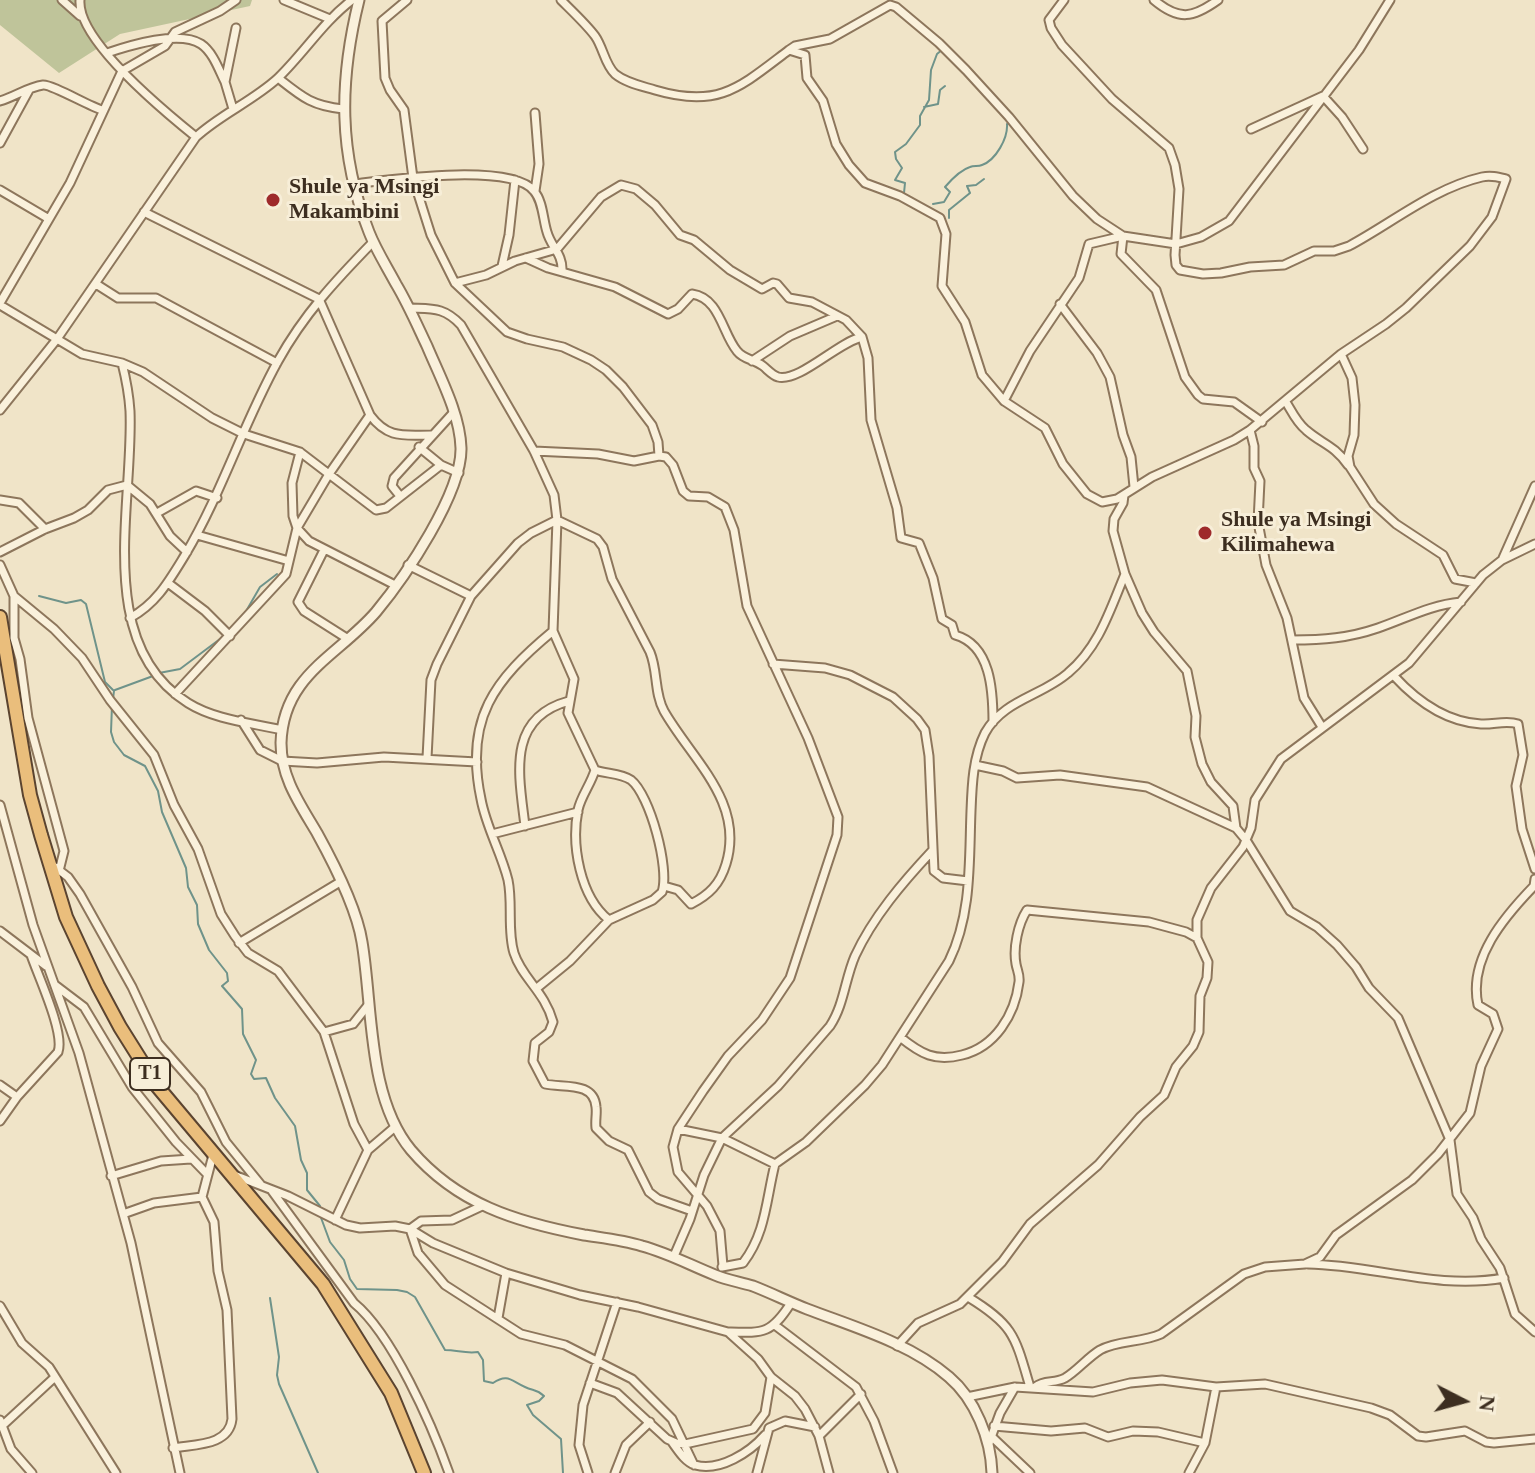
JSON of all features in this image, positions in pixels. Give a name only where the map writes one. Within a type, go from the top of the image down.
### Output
[{"type":"highway","name":"T1","points":[[0,617],[30,795],[54,867],[66,917],[120,1027],[157,1086],[303,1258],[358,1338],[391,1393],[424,1473]]},
{"type":"street","points":[[62,0],[82,18],[122,71],[196,137]]},
{"type":"street","points":[[80,0],[82,18]]},
{"type":"street","points":[[236,0],[175,32],[165,46],[122,71],[70,183],[0,304],[82,354],[122,363],[143,372],[212,418],[244,434],[300,452],[376,510],[386,508],[441,465]]},
{"type":"street","points":[[284,0],[330,19]]},
{"type":"street","points":[[0,410],[57,339],[196,137],[278,78],[330,19],[352,0]]},
{"type":"street","points":[[359,0],[349,39],[343,109],[353,184],[373,242],[410,308],[453,413],[461,442],[459,473],[450,497],[376,612],[317,664],[298,689],[282,730],[282,761],[289,786],[328,854],[362,938],[381,1081],[395,1127],[409,1148],[432,1172],[482,1206],[512,1218],[578,1234],[635,1243],[674,1256],[920,1357],[950,1377],[967,1397],[989,1441],[992,1473]]},
{"type":"street","points":[[407,0],[384,18],[381,29],[385,78],[404,110],[413,178],[431,235],[455,283],[507,332],[563,347],[606,370],[631,396],[652,425],[659,456]]},
{"type":"street","points":[[561,0],[592,31],[615,73],[634,84],[699,98],[721,95],[795,46],[830,39],[890,5],[896,7],[966,70],[1073,196],[1097,219],[1123,236]]},
{"type":"street","points":[[789,50],[805,55],[807,78],[823,101],[836,144],[859,177],[872,187],[900,196],[940,218],[946,234],[942,286],[965,322],[982,375],[1004,401],[1040,423],[1063,464],[1087,494],[1102,502],[1124,495],[1134,487],[1250,430],[1341,354],[1386,324],[1478,237],[1498,205],[1506,179],[1482,177],[1446,191],[1349,246],[1334,251],[1314,251],[1284,265],[1221,273],[1180,270],[1176,265],[1179,189],[1172,156],[1165,144],[1112,99],[1062,45],[1049,20],[1064,0]]},
{"type":"street","points":[[1154,0],[1173,13],[1189,16],[1218,0]]},
{"type":"street","points":[[1004,401],[1030,351],[1084,267],[1089,244],[1123,236],[1176,244],[1201,237],[1229,221],[1359,50],[1390,0]]},
{"type":"street","points":[[225,82],[236,28]]},
{"type":"street","points":[[107,53],[141,42],[188,39],[201,44],[210,52],[225,82],[233,109]]},
{"type":"street","points":[[278,78],[307,101],[322,107],[343,109]]},
{"type":"street","points":[[0,101],[40,85],[49,86],[102,110]]},
{"type":"street","points":[[0,143],[29,90]]},
{"type":"street","points":[[1251,129],[1323,96]]},
{"type":"street","points":[[1323,96],[1342,117],[1363,149]]},
{"type":"street","points":[[535,113],[539,164],[535,191],[549,238],[561,257],[562,271]]},
{"type":"street","points":[[353,184],[448,174],[515,180],[535,191]]},
{"type":"street","points":[[502,266],[515,180]]},
{"type":"street","points":[[455,283],[472,280],[502,266],[557,249],[601,197],[616,187],[629,186],[644,195],[680,235],[694,240],[745,280],[762,289],[777,284],[786,296],[812,302],[854,327],[862,337],[868,358],[871,420],[897,508],[901,538],[919,543],[933,578],[942,619],[952,625],[955,635],[971,643],[986,666],[993,689],[993,722]]},
{"type":"street","points":[[0,190],[49,219]]},
{"type":"street","points":[[144,212],[319,299],[370,415],[381,429],[390,433],[431,435]]},
{"type":"street","points":[[1123,236],[1121,254],[1156,290],[1190,386],[1203,399],[1234,402],[1262,422]]},
{"type":"street","points":[[130,618],[147,608],[168,583],[197,535],[217,498],[277,363],[319,299],[373,242]]},
{"type":"street","points":[[525,258],[615,287],[668,314],[678,309],[692,294],[699,295],[722,320],[738,353],[774,375],[790,376],[843,343],[862,337]]},
{"type":"street","points":[[96,284],[118,298],[156,298],[277,363]]},
{"type":"street","points":[[1060,304],[1097,353],[1110,377],[1131,457],[1134,487]]},
{"type":"street","points":[[410,308],[438,309],[451,314],[461,325],[534,451],[554,495],[557,520],[553,631],[574,679],[568,713],[595,770],[578,812],[578,854],[595,906],[609,920]]},
{"type":"street","points":[[752,361],[790,336],[837,316]]},
{"type":"street","points":[[1341,354],[1352,378],[1355,405],[1354,435],[1348,456],[1350,467]]},
{"type":"street","points":[[122,363],[130,411],[125,569],[130,618],[147,660],[175,694],[190,705],[282,730]]},
{"type":"street","points":[[1286,402],[1308,432],[1335,449],[1384,514],[1443,555],[1455,579],[1476,583]]},
{"type":"street","points":[[400,496],[392,482],[419,447],[453,413]]},
{"type":"street","points":[[175,694],[286,574],[297,528],[329,474],[370,415]]},
{"type":"street","points":[[1250,430],[1254,468],[1260,481],[1257,503],[1260,541],[1287,618],[1304,698],[1322,727]]},
{"type":"street","points":[[419,447],[441,465],[459,473]]},
{"type":"street","points":[[534,451],[598,454],[634,461],[666,457],[673,465],[683,491],[689,496],[717,501],[731,517],[747,606],[808,738],[838,817],[837,835],[785,988],[762,1020],[728,1056],[678,1129],[673,1147],[678,1172],[698,1192],[720,1231],[723,1266],[717,1276]]},
{"type":"street","points":[[300,452],[292,483],[293,516],[297,528],[309,541],[324,550],[395,585]]},
{"type":"street","points":[[127,485],[143,497],[157,513],[170,536],[187,552]]},
{"type":"street","points":[[0,552],[81,514],[96,504],[108,490],[127,485]]},
{"type":"street","points":[[1502,560],[1535,486]]},
{"type":"street","points":[[157,513],[196,491],[217,498]]},
{"type":"street","points":[[1124,495],[1114,519],[1113,531],[1125,574],[1148,622],[1187,671],[1196,716],[1195,737],[1202,764],[1211,782],[1233,806],[1236,828]]},
{"type":"street","points":[[0,500],[19,503],[45,529]]},
{"type":"street","points":[[427,758],[431,680],[471,596],[518,543],[531,533],[557,520],[589,533],[603,547],[612,579],[655,664],[660,702],[715,785],[728,813],[730,843],[718,885],[691,904],[678,890],[664,886]]},
{"type":"street","points":[[197,535],[289,561]]},
{"type":"street","points":[[897,1346],[918,1323],[953,1308],[968,1297],[1002,1262],[1030,1224],[1098,1165],[1164,1095],[1176,1067],[1193,1046],[1199,1032],[1200,996],[1207,978],[1208,962],[1197,938],[1197,920],[1202,905],[1246,840],[1255,800],[1274,769],[1290,751],[1409,663],[1476,583],[1502,560],[1535,544]]},
{"type":"street","points":[[324,550],[298,602],[304,611],[348,639]]},
{"type":"street","points":[[0,565],[14,596],[54,629],[82,658],[110,700],[154,755],[174,805],[198,849],[221,914],[239,943],[248,953],[278,971],[324,1032],[354,1124],[368,1150]]},
{"type":"street","points":[[408,565],[471,596]]},
{"type":"street","points":[[723,1266],[743,1263],[756,1244],[766,1219],[775,1164],[780,1158],[795,1152],[865,1085],[900,1037],[957,944],[964,919],[975,765],[980,746],[993,722],[1018,701],[1055,683],[1083,657],[1105,624],[1125,574]]},
{"type":"street","points":[[168,583],[205,611],[230,636]]},
{"type":"street","points":[[14,596],[12,621],[28,718],[64,851],[54,867],[68,877],[80,894],[132,987],[158,1043],[201,1092],[226,1142],[267,1188],[354,1303],[380,1331],[425,1416],[449,1473]]},
{"type":"street","points":[[1292,640],[1340,639],[1425,609],[1461,602]]},
{"type":"street","points":[[553,631],[521,659],[494,690],[481,717],[477,762],[481,800],[508,881],[515,954],[537,988],[553,1022],[549,1032],[537,1040],[533,1048],[533,1061],[541,1081],[551,1086],[576,1086],[590,1094],[595,1102],[596,1128],[609,1141],[628,1150],[649,1192],[658,1199],[692,1211]]},
{"type":"street","points":[[773,664],[825,668],[850,675],[893,697],[917,719],[925,730],[929,756],[934,817],[933,866],[937,875],[968,881]]},
{"type":"street","points":[[1394,676],[1426,705],[1453,718],[1484,724],[1518,724],[1523,755],[1516,786],[1522,829],[1535,869]]},
{"type":"street","points":[[525,826],[520,757],[525,735],[534,720],[549,706],[569,701]]},
{"type":"street","points":[[241,720],[260,750],[282,761],[298,764],[361,758],[477,762]]},
{"type":"street","points":[[975,765],[1003,771],[1017,778],[1060,775],[1094,777],[1147,787],[1236,828],[1290,911],[1317,927],[1337,945],[1369,988],[1395,1013],[1404,1028],[1450,1140],[1457,1194],[1504,1278],[1515,1314],[1535,1332]]},
{"type":"street","points":[[537,988],[570,961],[609,920],[653,900],[664,886],[659,846],[645,801],[632,781],[595,770]]},
{"type":"street","points":[[0,805],[3,833],[79,1053],[123,1214],[180,1473]]},
{"type":"street","points":[[492,834],[578,812]]},
{"type":"street","points":[[674,1256],[722,1138],[778,1086],[830,1026],[836,1017],[849,971],[861,943],[895,894],[932,851]]},
{"type":"street","points":[[1305,1264],[1320,1257],[1341,1231],[1412,1180],[1450,1140],[1470,1113],[1481,1066],[1498,1029],[1493,1014],[1478,1005],[1475,977],[1502,919],[1534,886],[1535,879]]},
{"type":"street","points":[[239,943],[340,882]]},
{"type":"street","points":[[900,1037],[917,1051],[939,1059],[966,1054],[993,1038],[1002,1027],[1016,996],[1020,979],[1015,954],[1021,921],[1027,910],[1149,922],[1173,927],[1197,938]]},
{"type":"street","points":[[0,931],[47,966]]},
{"type":"street","points":[[0,1121],[60,1046],[31,955]]},
{"type":"street","points":[[53,983],[84,1007],[132,1087],[207,1174]]},
{"type":"street","points":[[324,1032],[353,1024],[369,1004]]},
{"type":"street","points":[[353,1024],[374,1037]]},
{"type":"street","points":[[0,1085],[17,1097]]},
{"type":"street","points":[[335,1220],[368,1150],[395,1127]]},
{"type":"street","points":[[678,1129],[722,1138],[775,1164]]},
{"type":"street","points":[[173,1448],[214,1441],[231,1429],[227,1310],[218,1271],[214,1222],[202,1197],[213,1155]]},
{"type":"street","points":[[111,1176],[161,1161],[191,1159]]},
{"type":"street","points":[[231,1174],[360,1228],[395,1226],[410,1229],[433,1243],[506,1273],[728,1332],[758,1331],[776,1326],[791,1303]]},
{"type":"street","points":[[123,1214],[154,1203],[202,1197]]},
{"type":"street","points":[[410,1229],[421,1221],[452,1220],[482,1206]]},
{"type":"street","points":[[410,1229],[418,1253],[445,1285],[521,1334],[565,1345],[632,1379],[672,1419],[694,1465]]},
{"type":"street","points":[[1033,1387],[1065,1378],[1101,1350],[1161,1334],[1244,1274],[1265,1267],[1335,1264],[1434,1281],[1469,1282],[1504,1278]]},
{"type":"street","points":[[498,1318],[506,1273]]},
{"type":"street","points":[[968,1297],[993,1313],[1011,1330],[1033,1387]]},
{"type":"street","points":[[588,1473],[579,1445],[579,1428],[590,1383],[617,1302]]},
{"type":"street","points":[[0,1306],[22,1343],[43,1360],[55,1377],[116,1473]]},
{"type":"street","points":[[776,1326],[850,1381],[861,1394],[893,1473]]},
{"type":"street","points":[[728,1332],[758,1359],[771,1377],[795,1396],[819,1436],[829,1473]]},
{"type":"street","points":[[32,1473],[11,1449],[1,1423],[55,1377]]},
{"type":"street","points":[[672,1442],[685,1444],[753,1429],[765,1413],[771,1377]]},
{"type":"street","points":[[967,1397],[1015,1387],[1093,1392],[1130,1383],[1162,1380],[1216,1387],[1265,1384],[1390,1415],[1418,1436],[1465,1431],[1494,1443],[1535,1439]]},
{"type":"street","points":[[590,1383],[617,1393],[694,1465]]},
{"type":"street","points":[[989,1441],[1015,1387]]},
{"type":"street","points":[[1189,1473],[1205,1443],[1216,1387]]},
{"type":"street","points":[[819,1436],[861,1394]]},
{"type":"street","points":[[694,1465],[727,1462],[765,1435],[769,1428],[785,1421],[815,1427]]},
{"type":"street","points":[[615,1473],[626,1445],[650,1422]]},
{"type":"street","points":[[994,1426],[1051,1431],[1085,1428],[1108,1437],[1133,1431],[1158,1432],[1205,1443]]},
{"type":"street","points":[[757,1473],[765,1435]]},
{"type":"street","points":[[989,1441],[1030,1473]]},
{"type":"green space","points":[[0,0],[252,0],[250,6],[120,34],[59,73],[0,25]]},
{"type":"waterway","points":[[904,193],[905,183],[895,180],[902,168],[895,152],[906,144],[920,125],[920,116],[929,100],[931,70],[937,54],[943,49]]},
{"type":"waterway","points":[[924,107],[938,104],[940,90],[945,86]]},
{"type":"waterway","points":[[933,204],[944,202],[950,192],[945,187],[959,173],[966,168],[982,165],[996,154],[1003,142],[1007,124]]},
{"type":"waterway","points":[[949,218],[949,210],[970,193],[967,186],[976,185],[984,179]]},
{"type":"waterway","points":[[245,613],[260,587],[277,574]]},
{"type":"waterway","points":[[39,596],[66,603],[81,600],[86,604],[105,682],[113,690]]},
{"type":"waterway","points":[[159,673],[180,669],[224,636]]},
{"type":"waterway","points":[[115,690],[153,676]]},
{"type":"waterway","points":[[113,699],[114,691]]},
{"type":"waterway","points":[[112,705],[111,732],[114,742],[124,755],[145,766],[158,791],[162,812],[186,868],[188,887],[197,905],[198,924],[209,950],[227,973],[228,981],[222,986],[242,1009],[243,1034],[256,1060],[251,1074],[254,1079],[266,1078],[275,1098],[295,1126],[301,1160],[307,1173],[307,1190],[320,1206],[318,1209]]},
{"type":"waterway","points":[[320,1215],[330,1242],[344,1260],[357,1289],[407,1292],[415,1297],[445,1350],[478,1352],[483,1360],[484,1381],[493,1383],[509,1379],[544,1396],[527,1405],[533,1415],[561,1439],[563,1473]]},
{"type":"waterway","points":[[270,1298],[279,1357],[279,1384],[318,1473]]},
{"type":"place","name":"Shule ya Msingi Makambini","points":[[273,200]]},
{"type":"place","name":"Shule ya Msingi Kilimahewa","points":[[1205,533]]}]
